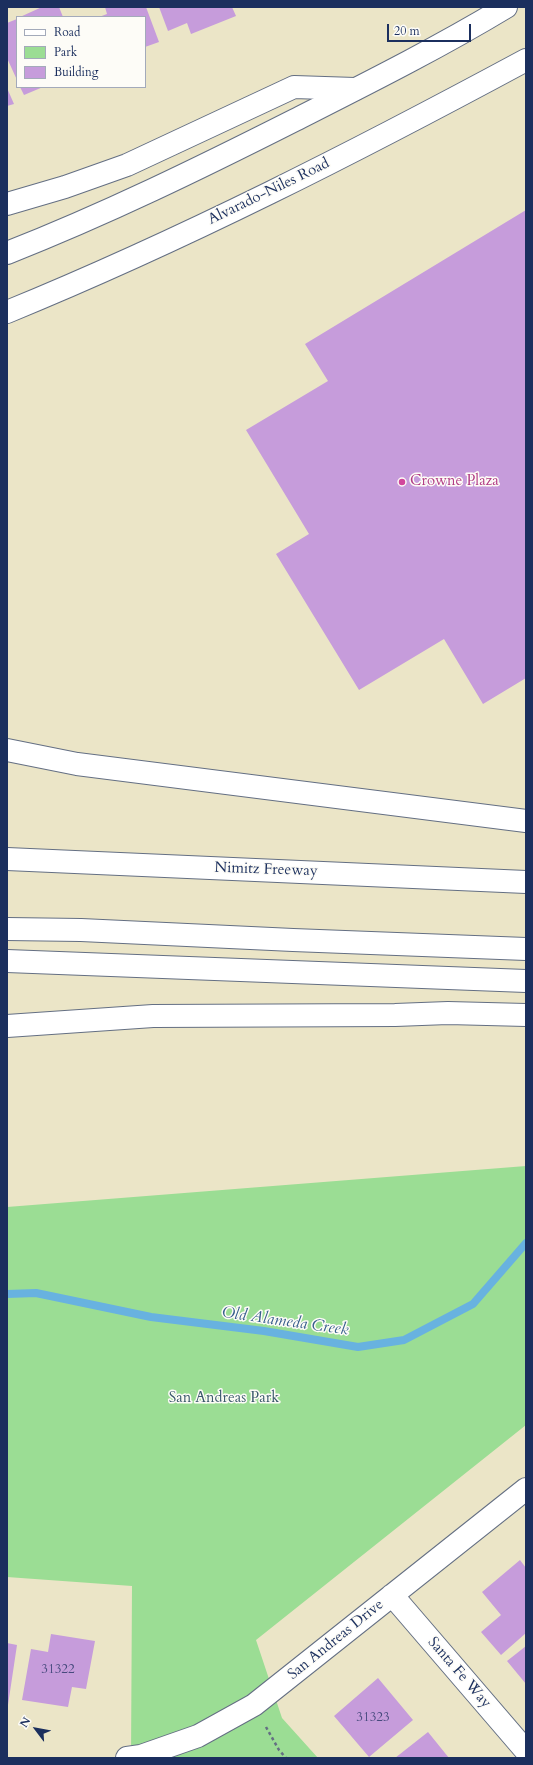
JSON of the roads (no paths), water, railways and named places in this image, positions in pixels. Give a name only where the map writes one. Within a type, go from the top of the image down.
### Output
[{"type":"main road","points":[[7,254],[138,198],[355,89],[506,7]]},
{"type":"main road","name":"Alvarado-Niles Road","points":[[7,312],[67,288],[154,249],[435,108],[526,60]]},
{"type":"main road","points":[[7,204],[65,187],[127,165],[294,88],[355,89]]},
{"type":"main road","points":[[7,750],[77,764],[526,820]]},
{"type":"main road","name":"Nimitz Freeway","points":[[7,859],[526,882]]},
{"type":"main road","points":[[7,929],[81,930],[526,949]]},
{"type":"main road","points":[[7,961],[526,981]]},
{"type":"main road","points":[[7,1026],[153,1016],[395,1015],[448,1013],[526,1016]]},
{"type":"main road","name":"San Andreas Drive","points":[[127,1758],[141,1756],[198,1736],[254,1705],[526,1489]]},
{"type":"main road","name":"Santa Fe Way","points":[[392,1595],[526,1751]]},
{"type":"waterway","name":"Old Alameda Creek","points":[[7,1294],[36,1293],[151,1317],[264,1331],[358,1347],[404,1340],[473,1304],[526,1243]]},
{"type":"place","name":"Crowne Plaza","points":[[402,482]]},
{"type":"park label","name":"San Andreas Park","points":[[224,1399]]}]
